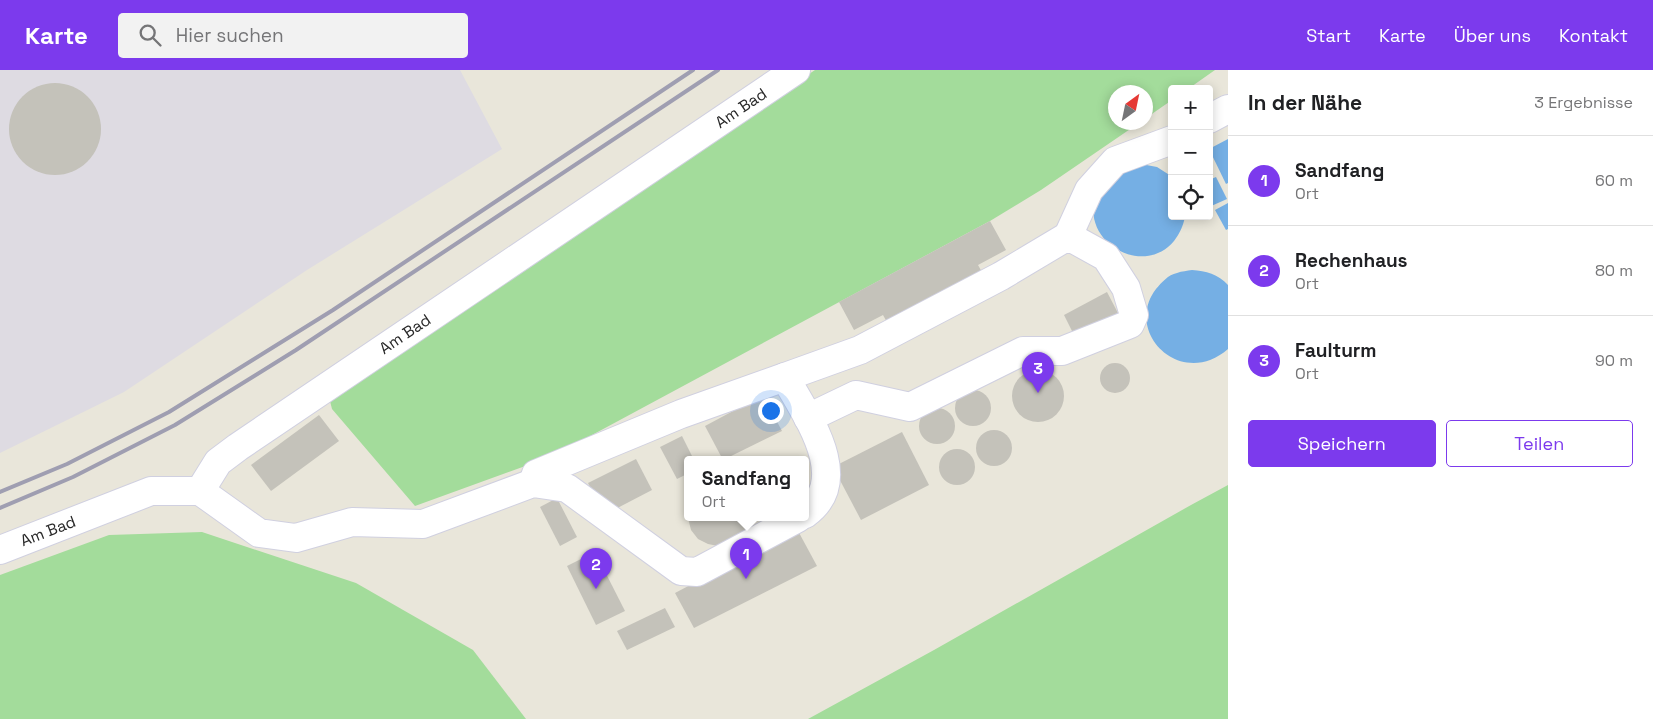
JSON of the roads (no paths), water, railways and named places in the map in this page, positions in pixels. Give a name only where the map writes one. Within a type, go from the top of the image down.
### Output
[{"type":"lane","name":"Am Bad","points":[[0,550],[151,491],[200,491],[218,462],[238,447],[796,70]]},
{"type":"lane","points":[[1213,117],[1228,109]]},
{"type":"lane","points":[[533,483],[536,474],[681,414],[860,350],[1001,276],[1068,236],[1089,190],[1115,161],[1168,141]]},
{"type":"lane","points":[[808,418],[856,395],[910,407],[1023,350],[1062,351],[1130,324],[1134,315],[1126,288],[1106,257],[1068,236]]},
{"type":"lane","points":[[784,377],[808,418],[822,448],[827,472],[823,490],[816,504],[809,510]]},
{"type":"lane","points":[[200,491],[260,533],[296,538],[352,522],[423,524],[533,483],[567,488],[681,571],[697,572],[792,521]]},
{"type":"water","points":[[1228,139],[1228,183],[1226,184],[1213,157],[1213,147]]},
{"type":"water","points":[[1141,164],[1157,167],[1168,174],[1168,220],[1184,220],[1174,241],[1162,251],[1148,256],[1134,256],[1120,251],[1108,243],[1099,232],[1094,218],[1094,202],[1106,180],[1115,171]]},
{"type":"water","points":[[1216,177],[1227,199],[1213,205],[1213,178]]},
{"type":"water","points":[[1228,203],[1228,229],[1226,230],[1215,210]]},
{"type":"water","points":[[1192,270],[1211,274],[1220,278],[1228,285],[1228,349],[1210,360],[1192,363],[1176,359],[1162,350],[1152,338],[1147,322],[1148,306],[1158,286],[1171,275]]},
{"type":"railway","points":[[0,492],[67,464],[169,412],[333,310],[693,70]]},
{"type":"railway","points":[[0,508],[73,477],[175,425],[296,350],[718,70]]},
{"type":"place","name":"Faulturm","points":[[1038,393]]},
{"type":"place","name":"Sandfang","points":[[746,579]]},
{"type":"place","name":"Rechenhaus","points":[[596,589]]}]
